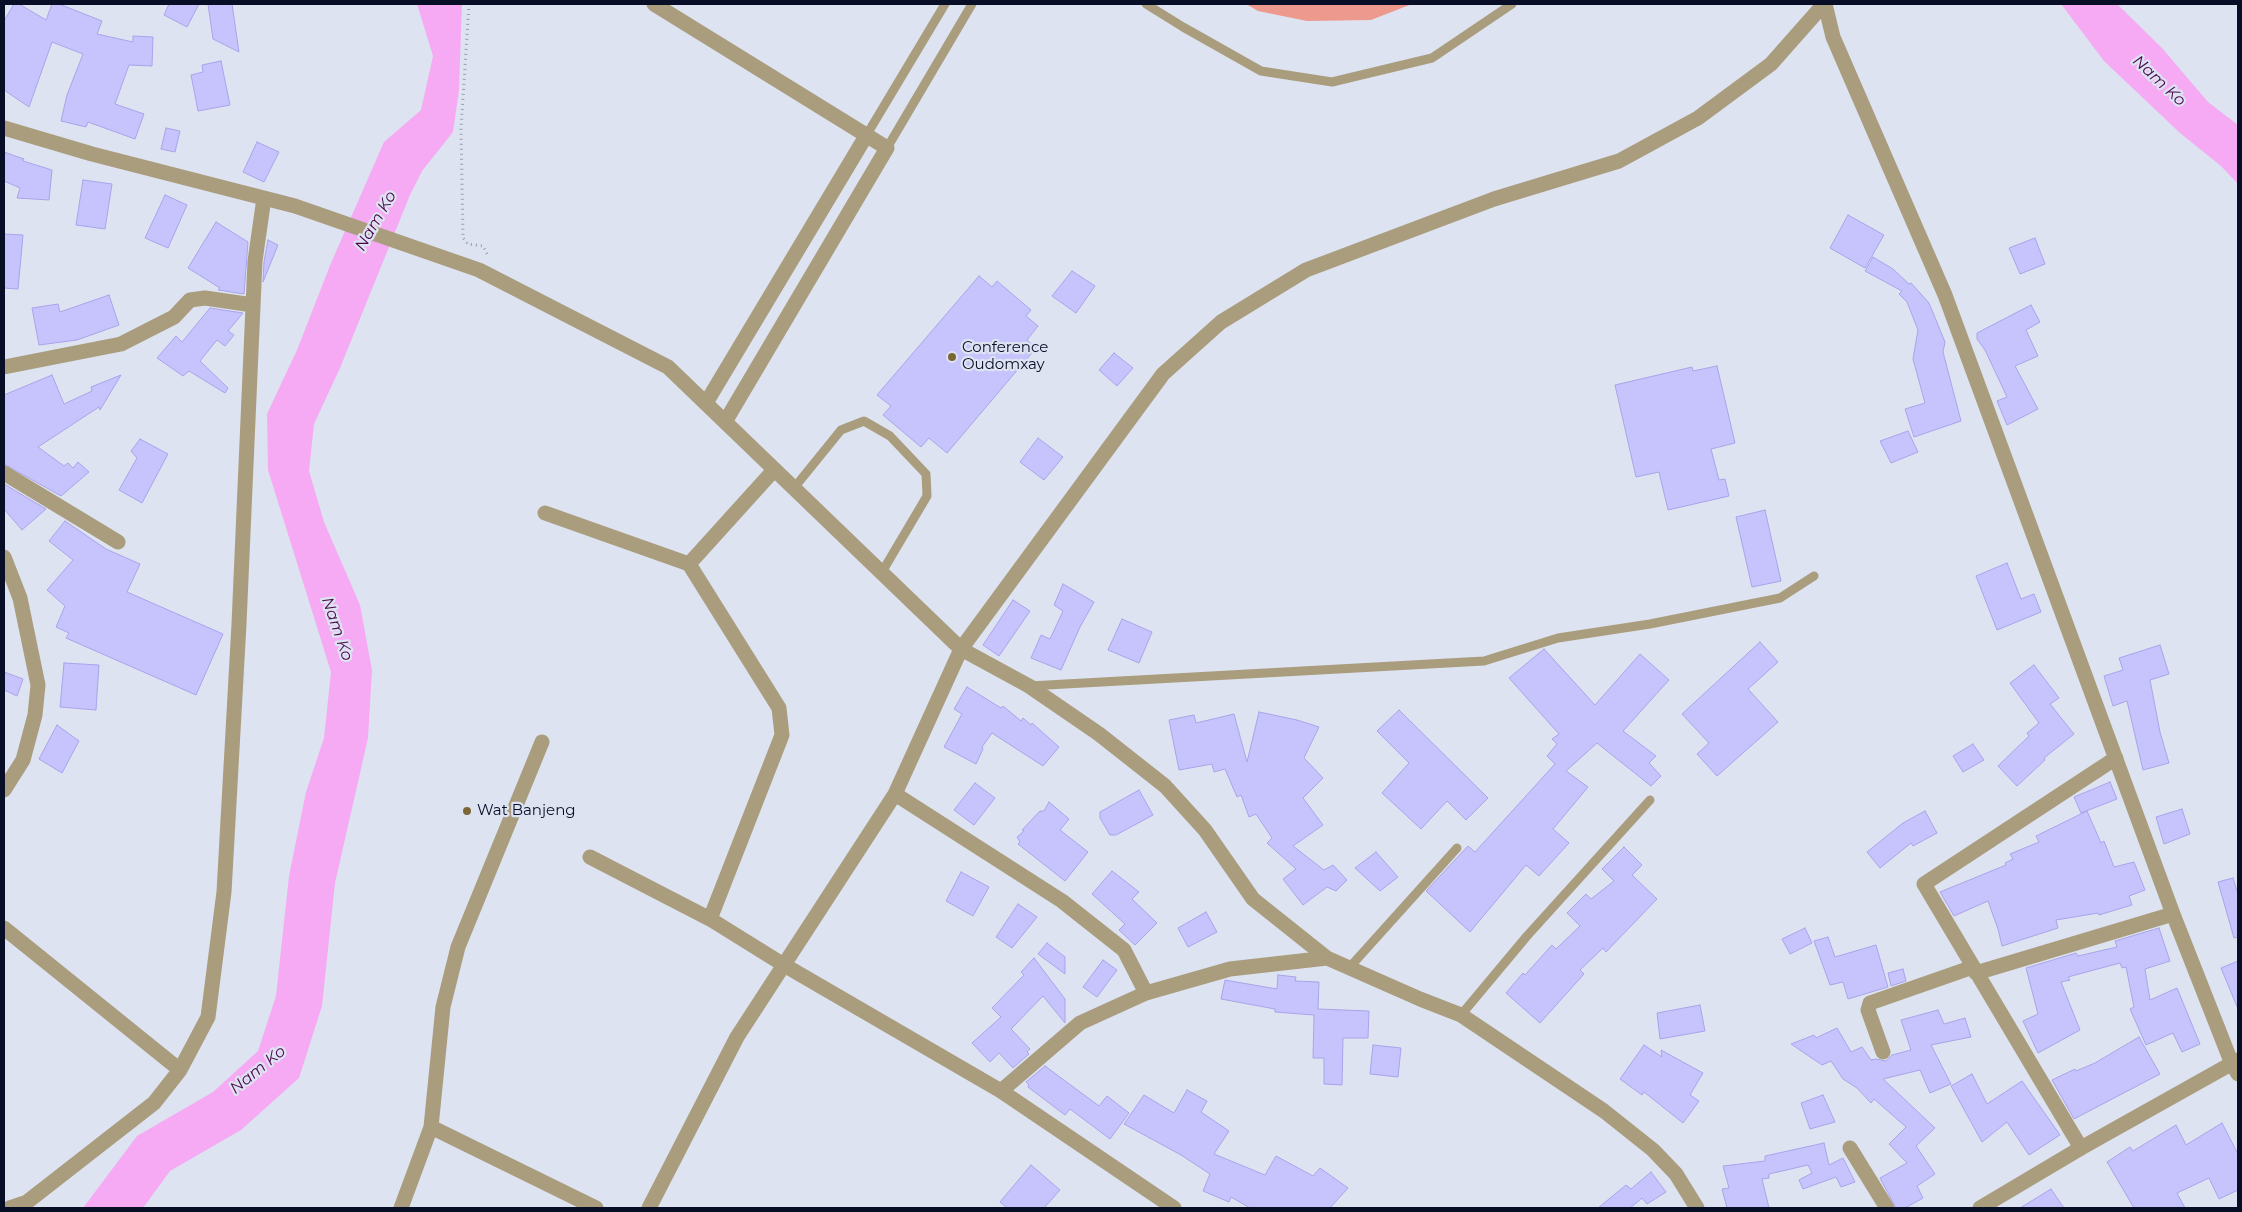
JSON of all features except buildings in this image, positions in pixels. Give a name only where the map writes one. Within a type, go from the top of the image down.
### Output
[{"type":"street","points":[[654,4],[887,148],[725,422]]},
{"type":"street","points":[[649,1208],[737,1037],[895,794],[961,649],[1163,374],[1221,322],[1306,270],[1494,199],[1619,160],[1698,118],[1772,64],[1824,4]]},
{"type":"street","points":[[1824,4],[1833,37],[1945,294],[2173,914],[2236,1066],[2081,1148],[1980,1208]]},
{"type":"street","points":[[4,128],[92,154],[295,206],[484,271],[668,367],[961,649],[1029,686],[1099,734],[1165,786],[1205,830],[1253,899],[1327,958],[1420,999],[1461,1014],[1604,1111],[1653,1150],[1676,1174],[1697,1208]]},
{"type":"street","points":[[706,403],[866,136]]},
{"type":"street","points":[[9,1208],[27,1202],[154,1102],[180,1070],[208,1017],[224,892],[240,624],[255,261],[264,198]]},
{"type":"street","points":[[4,367],[121,344],[174,317],[190,300],[205,298],[253,305]]},
{"type":"street","points":[[689,564],[774,470]]},
{"type":"street","points":[[4,473],[118,542]]},
{"type":"street","points":[[545,514],[689,564],[779,708],[782,736],[710,919]]},
{"type":"street","points":[[4,557],[20,598],[38,685],[35,715],[23,760],[4,790]]},
{"type":"street","points":[[402,1208],[431,1127],[443,1007],[458,947],[542,742]]},
{"type":"street","points":[[2081,1148],[1924,884],[2116,758]]},
{"type":"street","points":[[895,794],[1062,901],[1124,950],[1146,993]]},
{"type":"street","points":[[590,857],[710,919],[784,966],[1001,1091],[1174,1208]]},
{"type":"street","points":[[1883,1052],[1868,1010],[1870,1003],[1974,970],[2173,914]]},
{"type":"street","points":[[4,928],[180,1070]]},
{"type":"street","points":[[1001,1091],[1080,1023],[1146,993],[1230,968],[1327,958]]},
{"type":"street","points":[[431,1127],[596,1208]]},
{"type":"street","points":[[1850,1148],[1887,1208]]},
{"type":"lane","points":[[866,136],[945,4]]},
{"type":"lane","points":[[887,148],[972,4]]},
{"type":"lane","points":[[1146,4],[1183,28],[1261,71],[1332,82],[1432,58],[1512,4]]},
{"type":"lane","points":[[794,488],[841,430],[864,421],[890,436],[926,474],[927,496],[882,572]]},
{"type":"lane","points":[[1029,686],[1484,661],[1558,638],[1650,624],[1780,598],[1814,576]]},
{"type":"lane","points":[[1461,1014],[1527,936],[1650,800]]},
{"type":"lane","points":[[1349,968],[1457,848]]},
{"type":"path","points":[[469,4],[461,129],[464,238],[468,244],[483,246],[488,252],[484,271]]},
{"type":"shaded area","points":[[1246,4],[1412,4],[1371,20],[1307,21],[1258,11]]},
{"type":"water","name":"Nam Ko","points":[[417,4],[462,4],[459,90],[453,132],[422,171],[410,195],[340,368],[314,424],[309,471],[324,522],[360,605],[372,670],[368,738],[335,883],[322,1006],[299,1078],[241,1130],[170,1171],[143,1208],[83,1208],[137,1136],[213,1092],[258,1051],[276,996],[289,876],[306,792],[324,738],[331,672],[268,470],[267,414],[297,350],[331,263],[384,142],[421,110],[433,56]]},
{"type":"water","name":"Nam Ko","points":[[2061,4],[2117,4],[2162,48],[2208,102],[2238,125],[2238,184],[2221,166],[2180,133],[2104,61]]},
{"type":"place","name":"Conference Oudomxay","points":[[952,357]]},
{"type":"place","name":"Wat Banjeng","points":[[467,811]]}]
